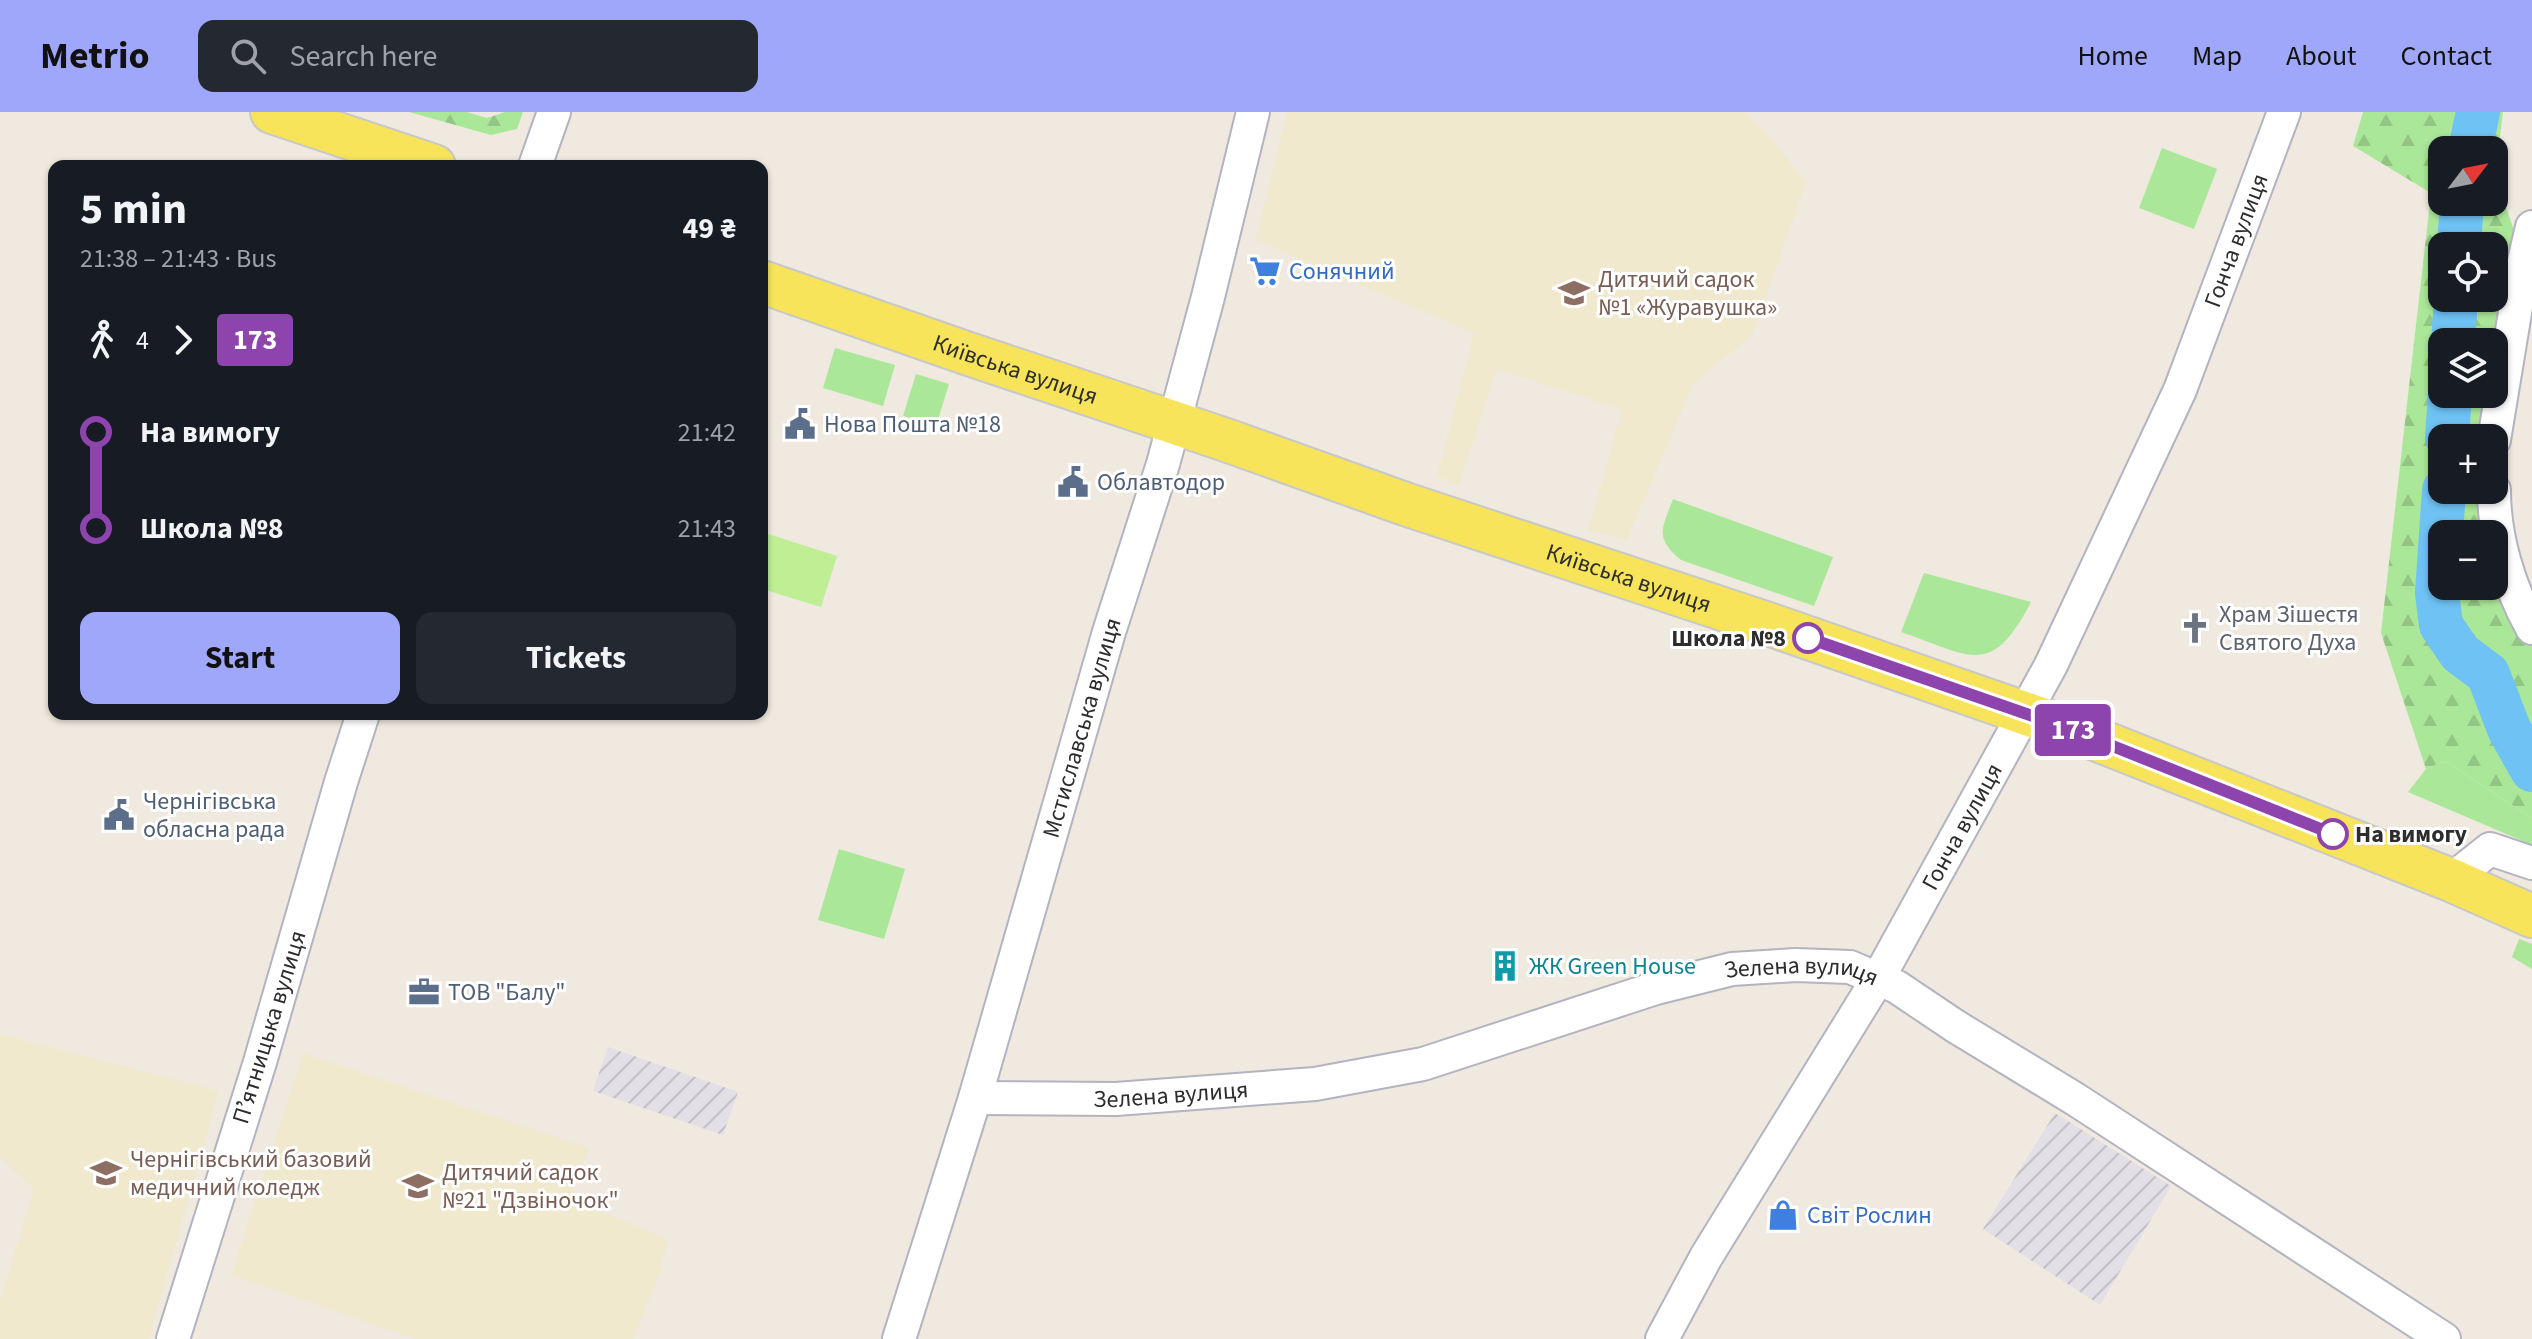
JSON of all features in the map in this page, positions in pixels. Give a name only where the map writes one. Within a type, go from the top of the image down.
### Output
[{"type":"main road","points":[[272,112],[416,160]]},
{"type":"main road","name":"Київська вулиця","points":[[768,284],[2070,729],[2451,880],[2522,912]]},
{"type":"street","points":[[537,160],[554,112]]},
{"type":"street","name":"Мстиславська вулиця","points":[[899,1339],[975,1098],[1109,632],[1175,422],[1253,112]]},
{"type":"street","name":"Гонча вулиця","points":[[1662,1339],[1706,1257],[1879,977],[2051,665],[2180,390],[2284,112]]},
{"type":"street","points":[[2497,424],[2532,227]]},
{"type":"street","points":[[2494,504],[2506,567],[2532,628]]},
{"type":"street","name":"Пʼятницька вулиця","points":[[173,1339],[361,720]]},
{"type":"street","points":[[2451,880],[2490,849],[2532,863]]},
{"type":"street","name":"Зелена вулиця","points":[[975,1098],[1116,1099],[1315,1084],[1423,1064],[1656,988],[1732,969],[1796,965],[1850,967],[1879,977],[2075,1099],[2444,1339]]},
{"type":"shaded area","name":"Дитячий садок №1 «Журавушка»","points":[[1287,112],[1745,112],[1771,138],[1806,183],[1753,334],[1693,384],[1627,540],[1588,530],[1622,410],[1497,369],[1459,485],[1437,476],[1474,333],[1256,240]]},
{"type":"shaded area","name":"Чернігівський базовий медичний коледж","points":[[0,1034],[219,1091],[149,1339],[0,1339],[0,1301],[34,1189],[0,1157]]},
{"type":"shaded area","points":[[608,1047],[738,1092],[723,1135],[593,1091]]},
{"type":"shaded area","name":"Дитячий садок №21 \"Дзвіночок\"","points":[[303,1053],[589,1148],[571,1199],[668,1239],[660,1272],[633,1339],[415,1339],[231,1275]]},
{"type":"shaded area","points":[[2055,1113],[2171,1186],[2100,1305],[1983,1229]]},
{"type":"green space","points":[[409,112],[467,112],[487,118],[505,112],[523,112],[517,129],[491,135]]},
{"type":"green space","points":[[2363,112],[2503,112],[2500,136],[2428,136],[2428,191],[2353,146]]},
{"type":"green space","points":[[2162,148],[2217,169],[2194,229],[2139,208]]},
{"type":"green space","points":[[2508,213],[2517,239],[2508,308],[2508,232],[2428,232],[2428,312],[2507,312],[2505,328],[2428,328],[2428,408],[2495,408],[2493,424],[2428,424],[2428,504],[2484,504],[2483,520],[2428,520],[2428,600],[2508,600],[2508,594],[2532,636],[2532,818],[2445,761],[2426,769],[2381,633],[2428,216],[2508,216]]},
{"type":"green space","points":[[835,348],[895,365],[883,406],[823,388]]},
{"type":"green space","points":[[916,374],[949,384],[936,426],[903,416]]},
{"type":"green space","points":[[1673,499],[1833,557],[1814,606],[1681,560],[1667,545],[1663,532]]},
{"type":"green space","points":[[768,534],[837,556],[821,607],[768,591]]},
{"type":"green space","points":[[1924,573],[2031,602],[2004,643],[1991,652],[1977,655],[1962,653],[1901,632]]},
{"type":"green space","points":[[2445,761],[2532,818],[2532,845],[2408,792],[2426,769]]},
{"type":"green space","points":[[839,849],[905,869],[884,939],[818,920]]},
{"type":"green space","points":[[2519,939],[2532,944],[2532,969],[2512,957]]},
{"type":"waterway","points":[[2473,136],[2478,112]]},
{"type":"waterway","points":[[2460,232],[2461,216]]},
{"type":"waterway","points":[[2454,328],[2455,312]]},
{"type":"waterway","points":[[2448,424],[2449,408]]},
{"type":"waterway","points":[[2443,504],[2437,593],[2441,625],[2460,653],[2488,674],[2509,729],[2532,770]]},
{"type":"bus line","name":"173","points":[[1808,638],[2070,729],[2333,834]]},
{"type":"place","name":"Сонячний","points":[[1265,271]]},
{"type":"place","name":"Дитячий садок №1 «Журавушка»","points":[[1574,293]]},
{"type":"place","name":"Нова Пошта №18","points":[[800,424]]},
{"type":"place","name":"Облавтодор","points":[[1073,482]]},
{"type":"place","name":"Храм Зішестя Святого Духа","points":[[2195,628]]},
{"type":"place","name":"Школа №8","points":[[1808,638]]},
{"type":"place","name":"Чернігівська обласна рада","points":[[119,815]]},
{"type":"place","name":"На вимогу","points":[[2333,834]]},
{"type":"place","name":"ЖК Green House","points":[[1505,966]]},
{"type":"place","name":"ТОВ \"Балу\"","points":[[424,992]]},
{"type":"place","name":"Чернігівський базовий медичний коледж","points":[[106,1173]]},
{"type":"place","name":"Дитячий садок №21 \"Дзвіночок\"","points":[[418,1186]]},
{"type":"place","name":"Свiт Рослин","points":[[1783,1215]]}]
